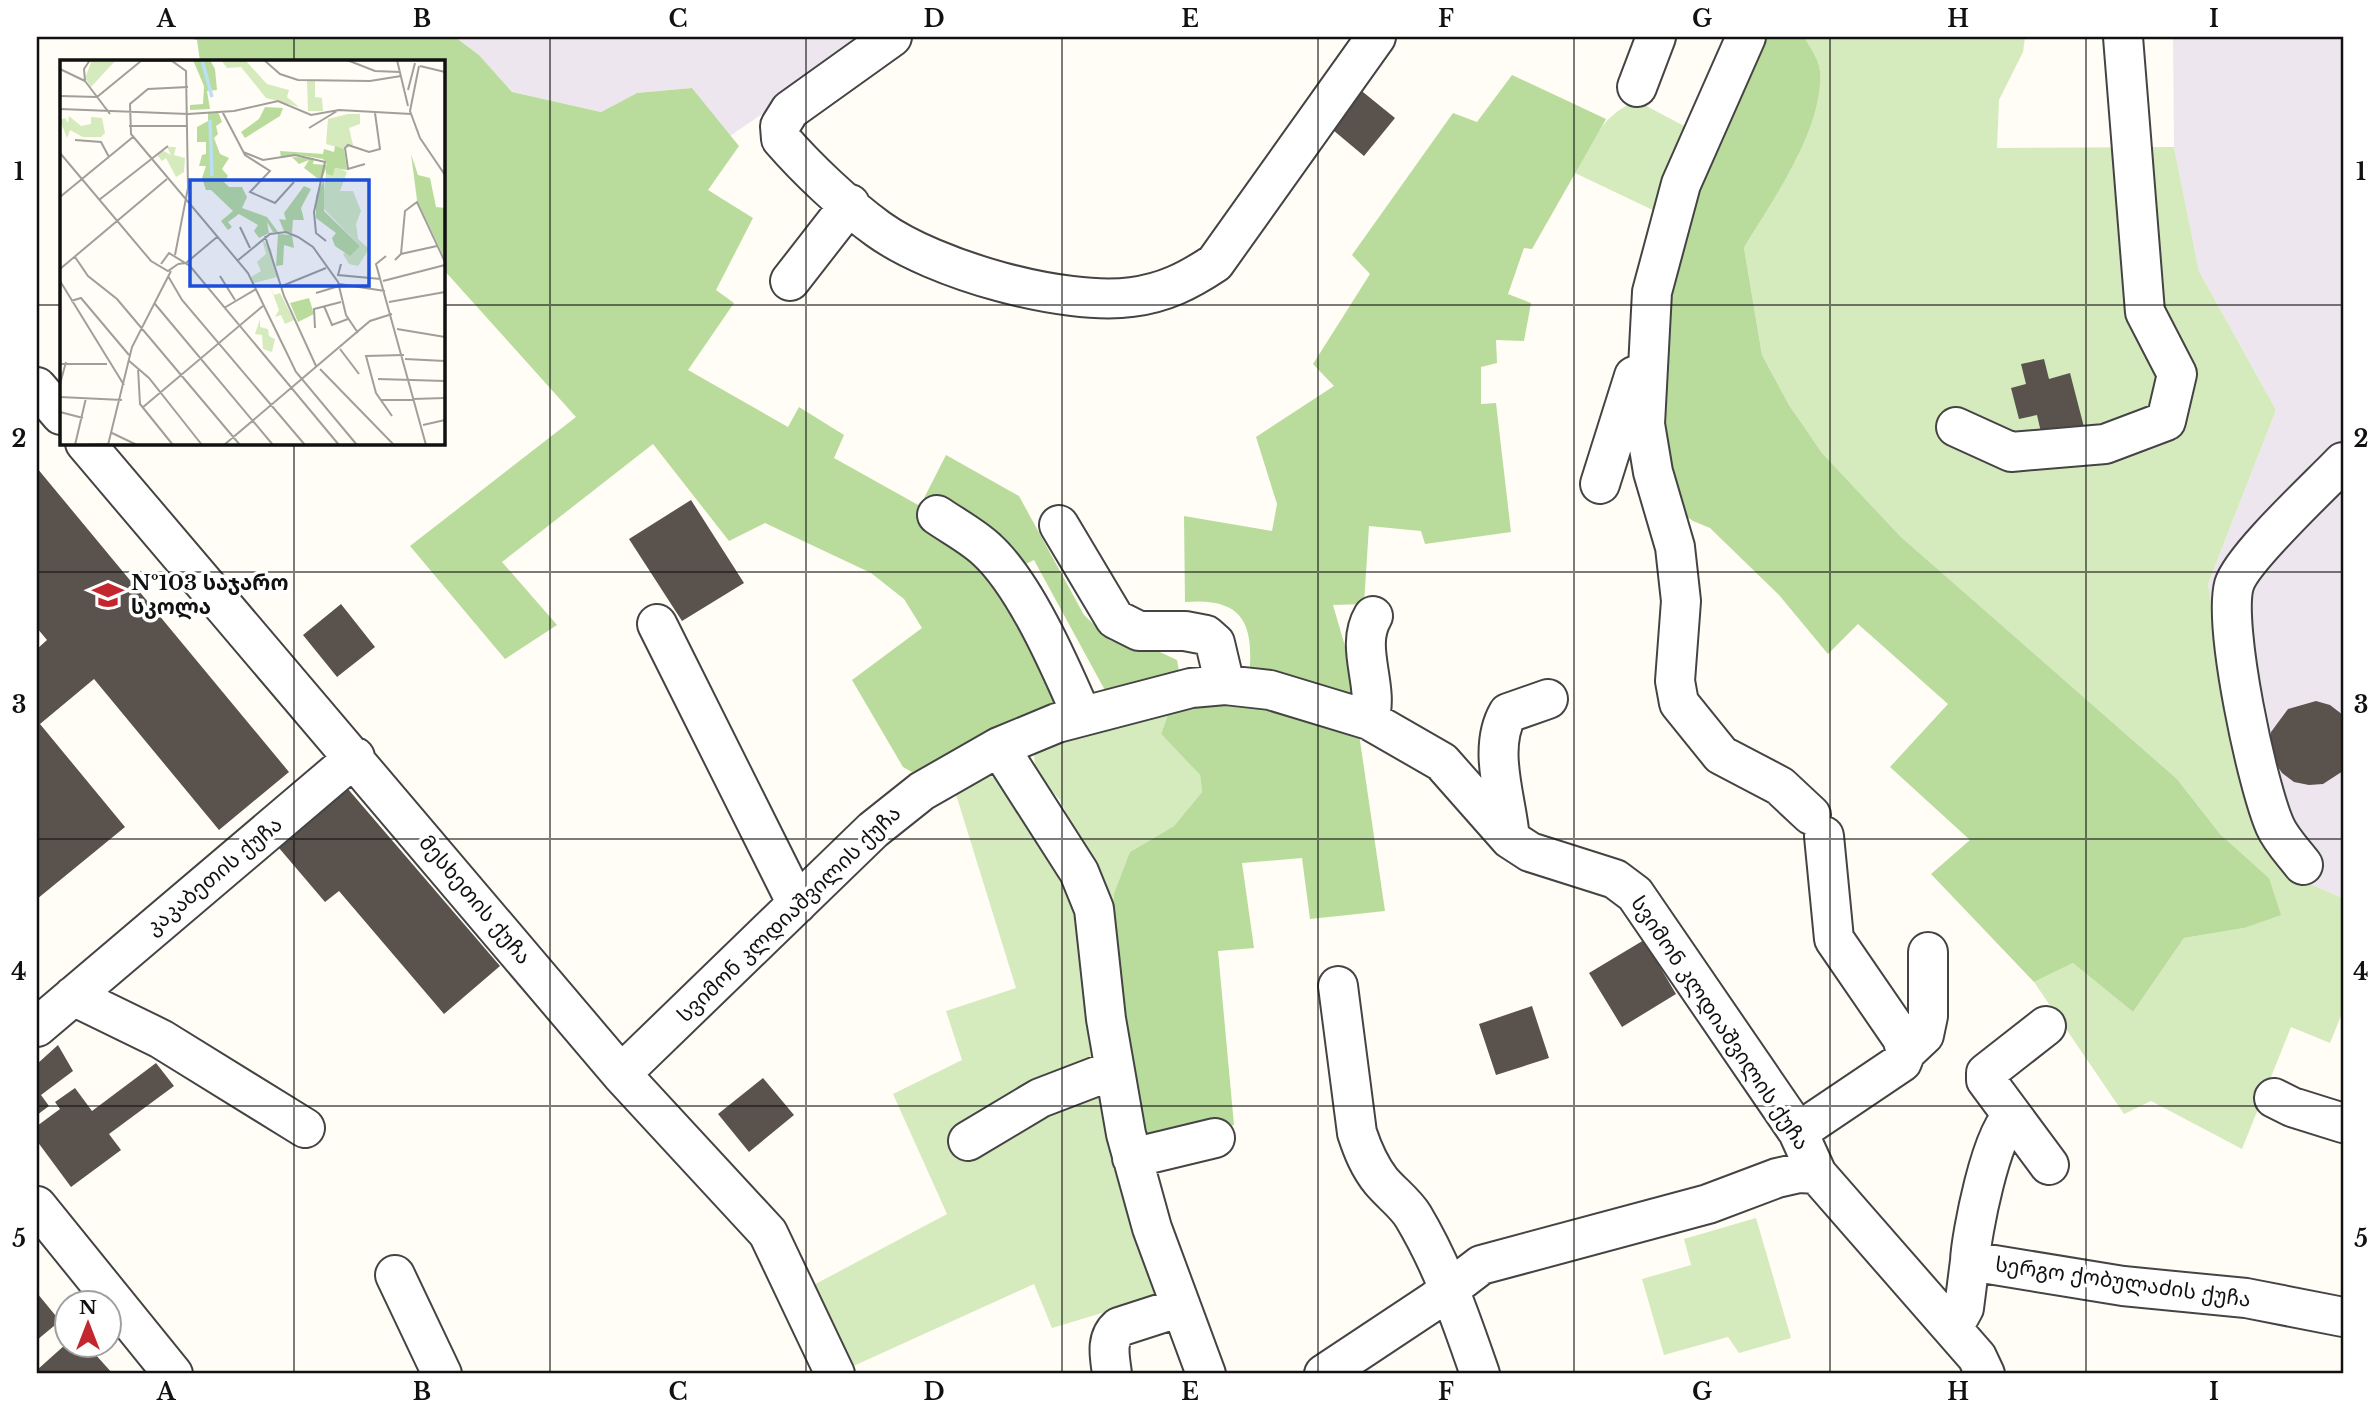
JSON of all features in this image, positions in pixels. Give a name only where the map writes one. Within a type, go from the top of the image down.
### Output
[{"type":"street","points":[[892,37],[790,110],[780,126],[781,139],[794,154],[879,229],[932,259],[1012,284],[1084,298],[1132,298],[1182,285],[1214,263],[1376,37]]},
{"type":"street","points":[[1637,86],[1656,37]]},
{"type":"street","points":[[1746,37],[1681,184],[1652,292],[1647,337],[1645,424],[1653,472],[1675,547],[1681,601],[1675,681],[1679,703],[1721,755],[1780,786],[1818,826],[1834,939],[1902,1038],[1906,1052]]},
{"type":"street","points":[[1956,427],[2011,452],[2105,444],[2166,421],[2177,374],[2145,312],[2123,37]]},
{"type":"street","points":[[790,281],[850,204]]},
{"type":"street","points":[[1600,484],[1647,337]]},
{"type":"street","points":[[37,387],[60,414]]},
{"type":"street","name":"მესხეთის ქუჩა","points":[[86,444],[355,757],[621,1074],[768,1233],[835,1374]]},
{"type":"street","points":[[2303,865],[2276,830],[2257,777],[2233,629],[2234,585],[2255,554],[2343,462]]},
{"type":"street","points":[[937,515],[985,548],[1000,564],[1044,635],[1082,716]]},
{"type":"street","points":[[1059,525],[1115,619],[1139,631],[1185,631],[1206,635],[1215,643],[1225,685]]},
{"type":"street","points":[[1369,720],[1373,709],[1366,643],[1373,616]]},
{"type":"street","points":[[657,624],[797,904]]},
{"type":"street","name":"სვიმონ კლდიაშვილის ქუჩა","points":[[621,1074],[873,830],[922,791],[999,747],[1057,723],[1191,688],[1225,685],[1270,690],[1369,720],[1442,762],[1510,839],[1530,852],[1615,879],[1635,894],[1798,1132],[1817,1174],[1953,1328],[1977,1357],[1985,1374]]},
{"type":"street","points":[[1510,839],[1498,748],[1500,727],[1507,713],[1548,699]]},
{"type":"street","points":[[999,747],[1079,872],[1094,909],[1113,1070],[1132,1158],[1152,1228],[1206,1374]]},
{"type":"street","name":"კაკაბეთის ქუჩა","points":[[37,1027],[355,757]]},
{"type":"street","points":[[1798,1132],[1902,1062],[1906,1052],[1924,1035],[1928,1016],[1928,952]]},
{"type":"street","points":[[1338,986],[1357,1133],[1364,1156],[1380,1180],[1411,1212],[1450,1287],[1480,1374]]},
{"type":"street","points":[[73,996],[161,1039],[305,1128]]},
{"type":"street","points":[[2046,1026],[1986,1073],[1989,1087],[2049,1165]]},
{"type":"street","points":[[968,1141],[1040,1098],[1113,1070]]},
{"type":"street","points":[[2274,1098],[2292,1107],[2343,1123]]},
{"type":"street","name":"სერგო ქობულაძის ქუჩა","points":[[2012,1117],[2002,1129],[1980,1198],[1970,1240],[1970,1261],[2123,1286],[2246,1298],[2343,1317]]},
{"type":"street","points":[[1132,1158],[1215,1138]]},
{"type":"street","points":[[1324,1374],[1481,1265],[1708,1204],[1777,1178],[1799,1173],[1817,1174]]},
{"type":"street","points":[[37,1206],[173,1374]]},
{"type":"street","points":[[1953,1328],[1964,1308],[1970,1261]]},
{"type":"street","points":[[395,1275],[442,1374]]},
{"type":"street","points":[[1112,1374],[1109,1345],[1112,1333],[1119,1327],[1181,1307]]},
{"type":"shaded area","points":[[455,37],[854,37],[863,45],[730,136],[692,88],[637,93],[601,112],[512,92],[479,55]]},
{"type":"shaded area","points":[[2173,37],[2343,37],[2343,898],[2300,880],[2260,839],[2241,787],[2231,740],[2208,584],[2276,410],[2199,271],[2174,147]]},
{"type":"green space","points":[[183,37],[455,37],[479,55],[512,92],[601,112],[637,93],[692,88],[739,146],[708,190],[753,218],[716,290],[734,303],[688,370],[788,427],[799,407],[844,435],[834,458],[920,506],[946,455],[1019,496],[1084,615],[1111,641],[1149,647],[1177,660],[1180,676],[1107,694],[1034,560],[992,580],[1053,688],[1053,703],[1047,714],[927,768],[912,772],[903,767],[852,680],[922,628],[904,599],[871,573],[765,523],[729,541],[653,444],[502,562],[557,625],[505,659],[410,546],[576,417],[444,270],[444,60],[200,60],[197,40]]},
{"type":"green space","points":[[1762,37],[1804,37],[1820,71],[1819,94],[1805,140],[1782,186],[1744,248],[1762,355],[1789,405],[1822,453],[1901,537],[2177,779],[2220,834],[2269,878],[2281,915],[2244,928],[2184,938],[2133,1012],[2073,963],[2034,982],[1931,874],[1970,840],[1890,767],[1948,704],[1858,624],[1828,654],[1779,595],[1710,528],[1693,521],[1676,509],[1654,370],[1684,208]]},
{"type":"green space","points":[[1804,37],[2025,37],[2023,52],[1999,100],[1997,148],[2174,147],[2199,271],[2276,410],[2208,584],[2241,787],[2260,839],[2300,880],[2343,898],[2343,1011],[2330,1043],[2291,1027],[2242,1149],[2151,1101],[2124,1114],[2034,982],[2073,963],[2133,1012],[2184,938],[2244,928],[2269,878],[2220,834],[2177,779],[1901,537],[1822,453],[1789,405],[1762,355],[1744,248],[1798,156],[1820,69]]},
{"type":"green space","points":[[1512,75],[1606,119],[1532,249],[1524,248],[1508,294],[1531,303],[1524,341],[1496,340],[1497,363],[1481,367],[1481,404],[1496,403],[1511,532],[1425,544],[1421,531],[1369,526],[1364,604],[1333,605],[1356,684],[1355,708],[1249,679],[1250,644],[1242,619],[1221,604],[1185,602],[1184,516],[1272,531],[1277,504],[1256,437],[1334,386],[1313,364],[1370,274],[1352,255],[1453,113],[1477,122]]},
{"type":"green space","points":[[1637,101],[1686,127],[1659,213],[1575,173],[1606,121]]},
{"type":"green space","points":[[1246,699],[1359,734],[1385,911],[1310,919],[1302,858],[1242,863],[1254,948],[1218,951],[1234,1125],[1145,1148],[1113,945],[1114,894],[1130,852],[1174,826],[1202,792],[1200,775],[1161,734],[1169,712],[1216,700]]},
{"type":"green space","points":[[1169,712],[1161,734],[1200,775],[1202,792],[1174,826],[1130,852],[1113,924],[1092,866],[1060,800],[1036,774],[1034,756],[1043,739]]},
{"type":"green space","points":[[990,776],[1003,781],[1050,860],[1078,922],[1108,1138],[1155,1297],[1052,1328],[1034,1284],[849,1368],[808,1288],[947,1214],[893,1094],[962,1060],[946,1011],[1016,988],[954,788],[971,779]]},
{"type":"green space","points":[[1756,1218],[1791,1338],[1739,1353],[1728,1337],[1664,1355],[1642,1279],[1691,1265],[1684,1239]]},
{"type":"building","points":[[1358,88],[1395,118],[1364,156],[1327,125]]},
{"type":"building","points":[[2044,359],[2049,379],[2070,373],[2085,431],[2043,441],[2037,415],[2019,419],[2011,388],[2026,384],[2021,364]]},
{"type":"building","points":[[37,468],[289,772],[219,830],[94,679],[40,724],[125,827],[37,899],[37,649],[47,640],[37,628]]},
{"type":"building","points":[[691,500],[744,583],[682,621],[629,539]]},
{"type":"building","points":[[341,604],[375,647],[337,677],[303,635]]},
{"type":"building","points":[[2316,701],[2330,705],[2343,715],[2343,771],[2323,784],[2309,785],[2294,782],[2282,773],[2274,761],[2270,747],[2271,732],[2288,709]]},
{"type":"building","points":[[348,789],[500,966],[444,1014],[339,891],[325,902],[279,848]]},
{"type":"building","points":[[1644,940],[1676,994],[1622,1027],[1589,973]]},
{"type":"building","points":[[1532,1006],[1549,1058],[1496,1075],[1479,1024]]},
{"type":"building","points":[[58,1045],[73,1071],[41,1095],[49,1106],[37,1115],[37,1064]]},
{"type":"building","points":[[156,1063],[174,1086],[109,1134],[121,1150],[71,1187],[37,1141],[37,1126],[60,1109],[55,1102],[75,1088],[92,1111]]},
{"type":"building","points":[[763,1078],[794,1115],[749,1152],[718,1114]]},
{"type":"building","points":[[37,1293],[52,1311],[52,1328],[37,1340]]},
{"type":"building","points":[[52,1357],[99,1358],[113,1374],[37,1374],[37,1370]]},
{"type":"place","name":"№103 საჯარო სკოლა","points":[[108,595]]}]
